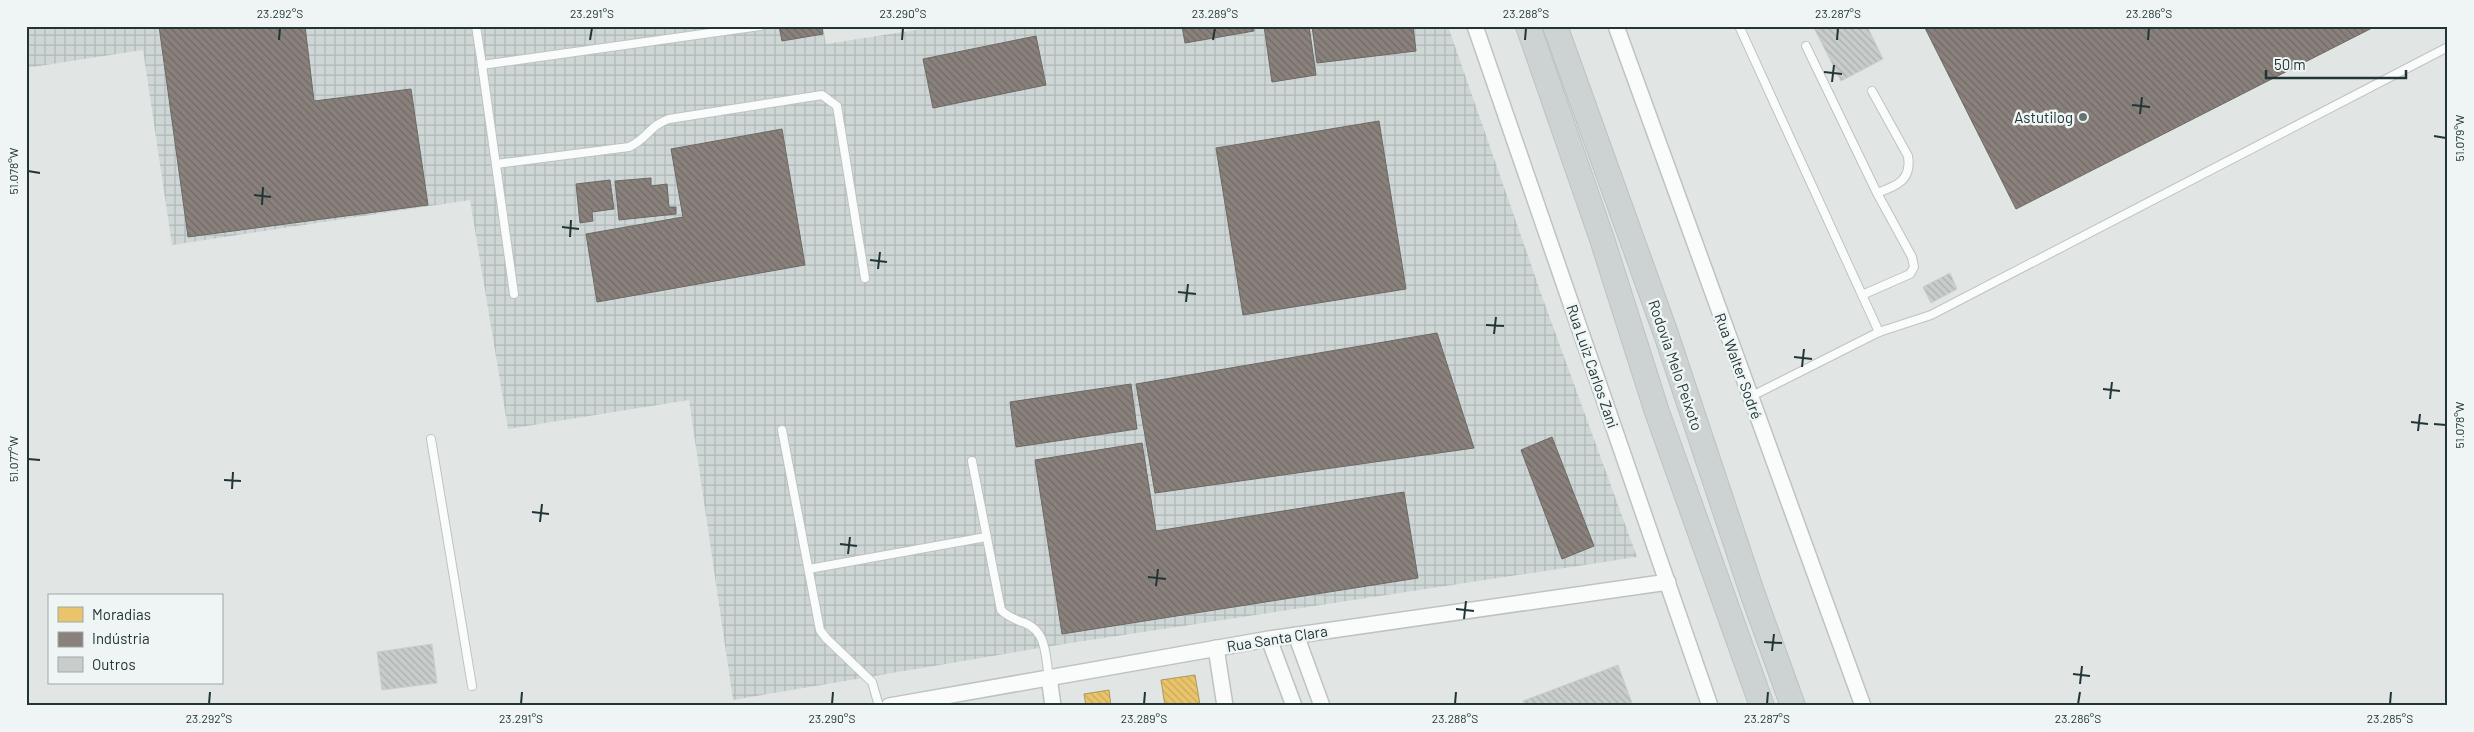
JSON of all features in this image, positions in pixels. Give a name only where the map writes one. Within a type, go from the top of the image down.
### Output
[{"type":"main road","name":"Rodovia Melo Peixoto","points":[[1528,26],[1602,239],[1658,412],[1762,706]]},
{"type":"main road","name":"Rodovia Melo Peixoto","points":[[1555,26],[1666,334],[1753,595],[1793,706]]},
{"type":"street","name":"Rua Luiz Carlos Zani","points":[[1475,26],[1710,706]]},
{"type":"street","name":"Rua Walter Sodré","points":[[1616,26],[1863,706]]},
{"type":"street","name":"Rua Santa Clara","points":[[889,706],[1269,639],[1668,582]]},
{"type":"street","points":[[1296,635],[1322,706]]},
{"type":"street","points":[[1269,639],[1294,706]]},
{"type":"street","points":[[1216,648],[1225,706]]},
{"type":"street","points":[[1049,677],[1053,706]]},
{"type":"lane","points":[[476,26],[514,294]]},
{"type":"lane","points":[[482,65],[760,26]]},
{"type":"lane","points":[[1739,26],[1879,332]]},
{"type":"lane","points":[[1806,46],[1878,193],[1912,257],[1914,267],[1910,274],[1901,280],[1862,295]]},
{"type":"lane","points":[[1750,397],[1879,332],[1931,316],[2448,48]]},
{"type":"lane","points":[[1872,91],[1908,156],[1909,165],[1906,178],[1896,186],[1878,193]]},
{"type":"lane","points":[[496,164],[629,147],[639,142],[656,123],[669,119],[822,95],[837,106],[865,278]]},
{"type":"lane","points":[[782,430],[820,630],[872,682],[879,706]]},
{"type":"lane","points":[[431,439],[472,686]]},
{"type":"lane","points":[[972,461],[1001,610],[1006,615],[1035,627],[1040,633],[1049,677]]},
{"type":"lane","points":[[809,569],[986,537]]},
{"type":"shaded area","points":[[26,26],[823,26],[826,44],[941,26],[1448,26],[1543,299],[1637,557],[1064,644],[733,700],[689,400],[508,429],[470,200],[172,245],[143,50],[26,68]]},
{"type":"building: Moradias","points":[[1195,675],[1200,705],[1165,706],[1161,680]]},
{"type":"building: Moradias","points":[[1109,690],[1111,706],[1086,706],[1084,694]]},
{"type":"building: Indústria","points":[[159,26],[305,26],[314,101],[411,89],[428,205],[188,237]]},
{"type":"building: Indústria","points":[[779,26],[822,26],[823,34],[782,41]]},
{"type":"building: Indústria","points":[[1182,26],[1253,26],[1254,31],[1185,43]]},
{"type":"building: Indústria","points":[[1264,26],[1309,26],[1316,75],[1272,82]]},
{"type":"building: Indústria","points":[[1312,26],[1413,26],[1416,51],[1317,63]]},
{"type":"building: Indústria","name":"Astutilog","points":[[1924,26],[2376,26],[2016,209]]},
{"type":"building: Indústria","points":[[1036,36],[1046,85],[933,108],[923,59]]},
{"type":"building: Indústria","points":[[1379,121],[1406,289],[1243,315],[1216,148]]},
{"type":"building: Indústria","points":[[782,129],[805,265],[597,302],[586,234],[683,217],[671,149]]},
{"type":"building: Indústria","points":[[651,178],[651,186],[667,184],[669,207],[676,207],[676,214],[619,220],[615,181]]},
{"type":"building: Indústria","points":[[610,180],[614,209],[592,212],[593,221],[580,223],[576,184]]},
{"type":"building: Indústria","points":[[1437,333],[1474,448],[1155,493],[1136,384]]},
{"type":"building: Indústria","points":[[1131,384],[1137,429],[1016,447],[1010,402]]},
{"type":"building: Indústria","points":[[1552,437],[1594,546],[1562,559],[1521,450]]},
{"type":"building: Indústria","points":[[1142,443],[1156,531],[1404,492],[1418,578],[1062,634],[1035,460]]},
{"type":"building: Outros","points":[[1813,26],[1867,26],[1883,59],[1841,81]]},
{"type":"building: Outros","points":[[1950,273],[1957,289],[1931,303],[1923,287]]},
{"type":"building: Outros","points":[[432,644],[437,683],[382,690],[377,652]]},
{"type":"building: Outros","points":[[1618,665],[1633,706],[1525,706],[1523,701]]},
{"type":"place","name":"Astutilog","points":[[2083,117]]}]
